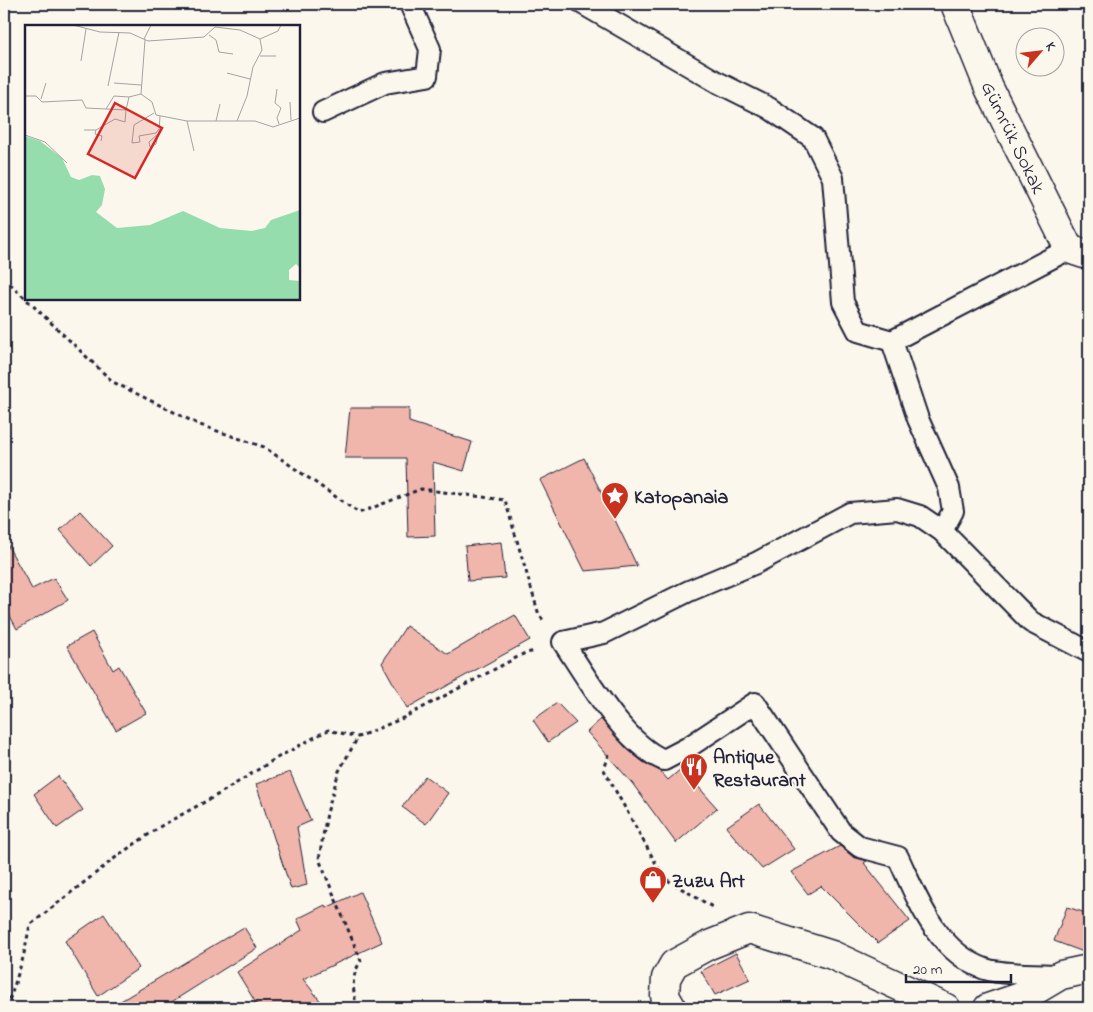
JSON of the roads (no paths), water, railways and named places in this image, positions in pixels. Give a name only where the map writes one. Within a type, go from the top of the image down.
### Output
[{"type":"street","name":"Gümrük Sokak","points":[[954,4],[989,88],[1079,251]]},
{"type":"street","points":[[672,1008],[665,996],[666,978],[674,964],[709,945],[749,929],[832,956],[946,1008]]},
{"type":"street","points":[[988,1008],[1029,994],[1061,976],[1089,969]]},
{"type":"lane","points":[[323,112],[385,82],[427,76],[430,49],[410,4]]},
{"type":"lane","points":[[583,4],[717,82],[769,108],[813,138],[834,178],[843,302],[858,331],[892,341],[1079,251]]},
{"type":"lane","points":[[892,341],[918,420],[949,488],[953,511],[942,531]]},
{"type":"lane","points":[[1061,976],[985,969],[957,953],[934,930],[898,857],[860,847],[841,832],[754,704],[664,760],[652,755],[618,721],[563,642],[604,633],[690,591],[756,562],[850,513],[897,509],[920,516],[942,531],[1031,622],[1089,652]]},
{"type":"place","name":"Katopanaia","points":[[615,520]]},
{"type":"place","name":"Antique Restaurant","points":[[694,791]]},
{"type":"place","name":"Zuzu Art","points":[[653,904]]}]
